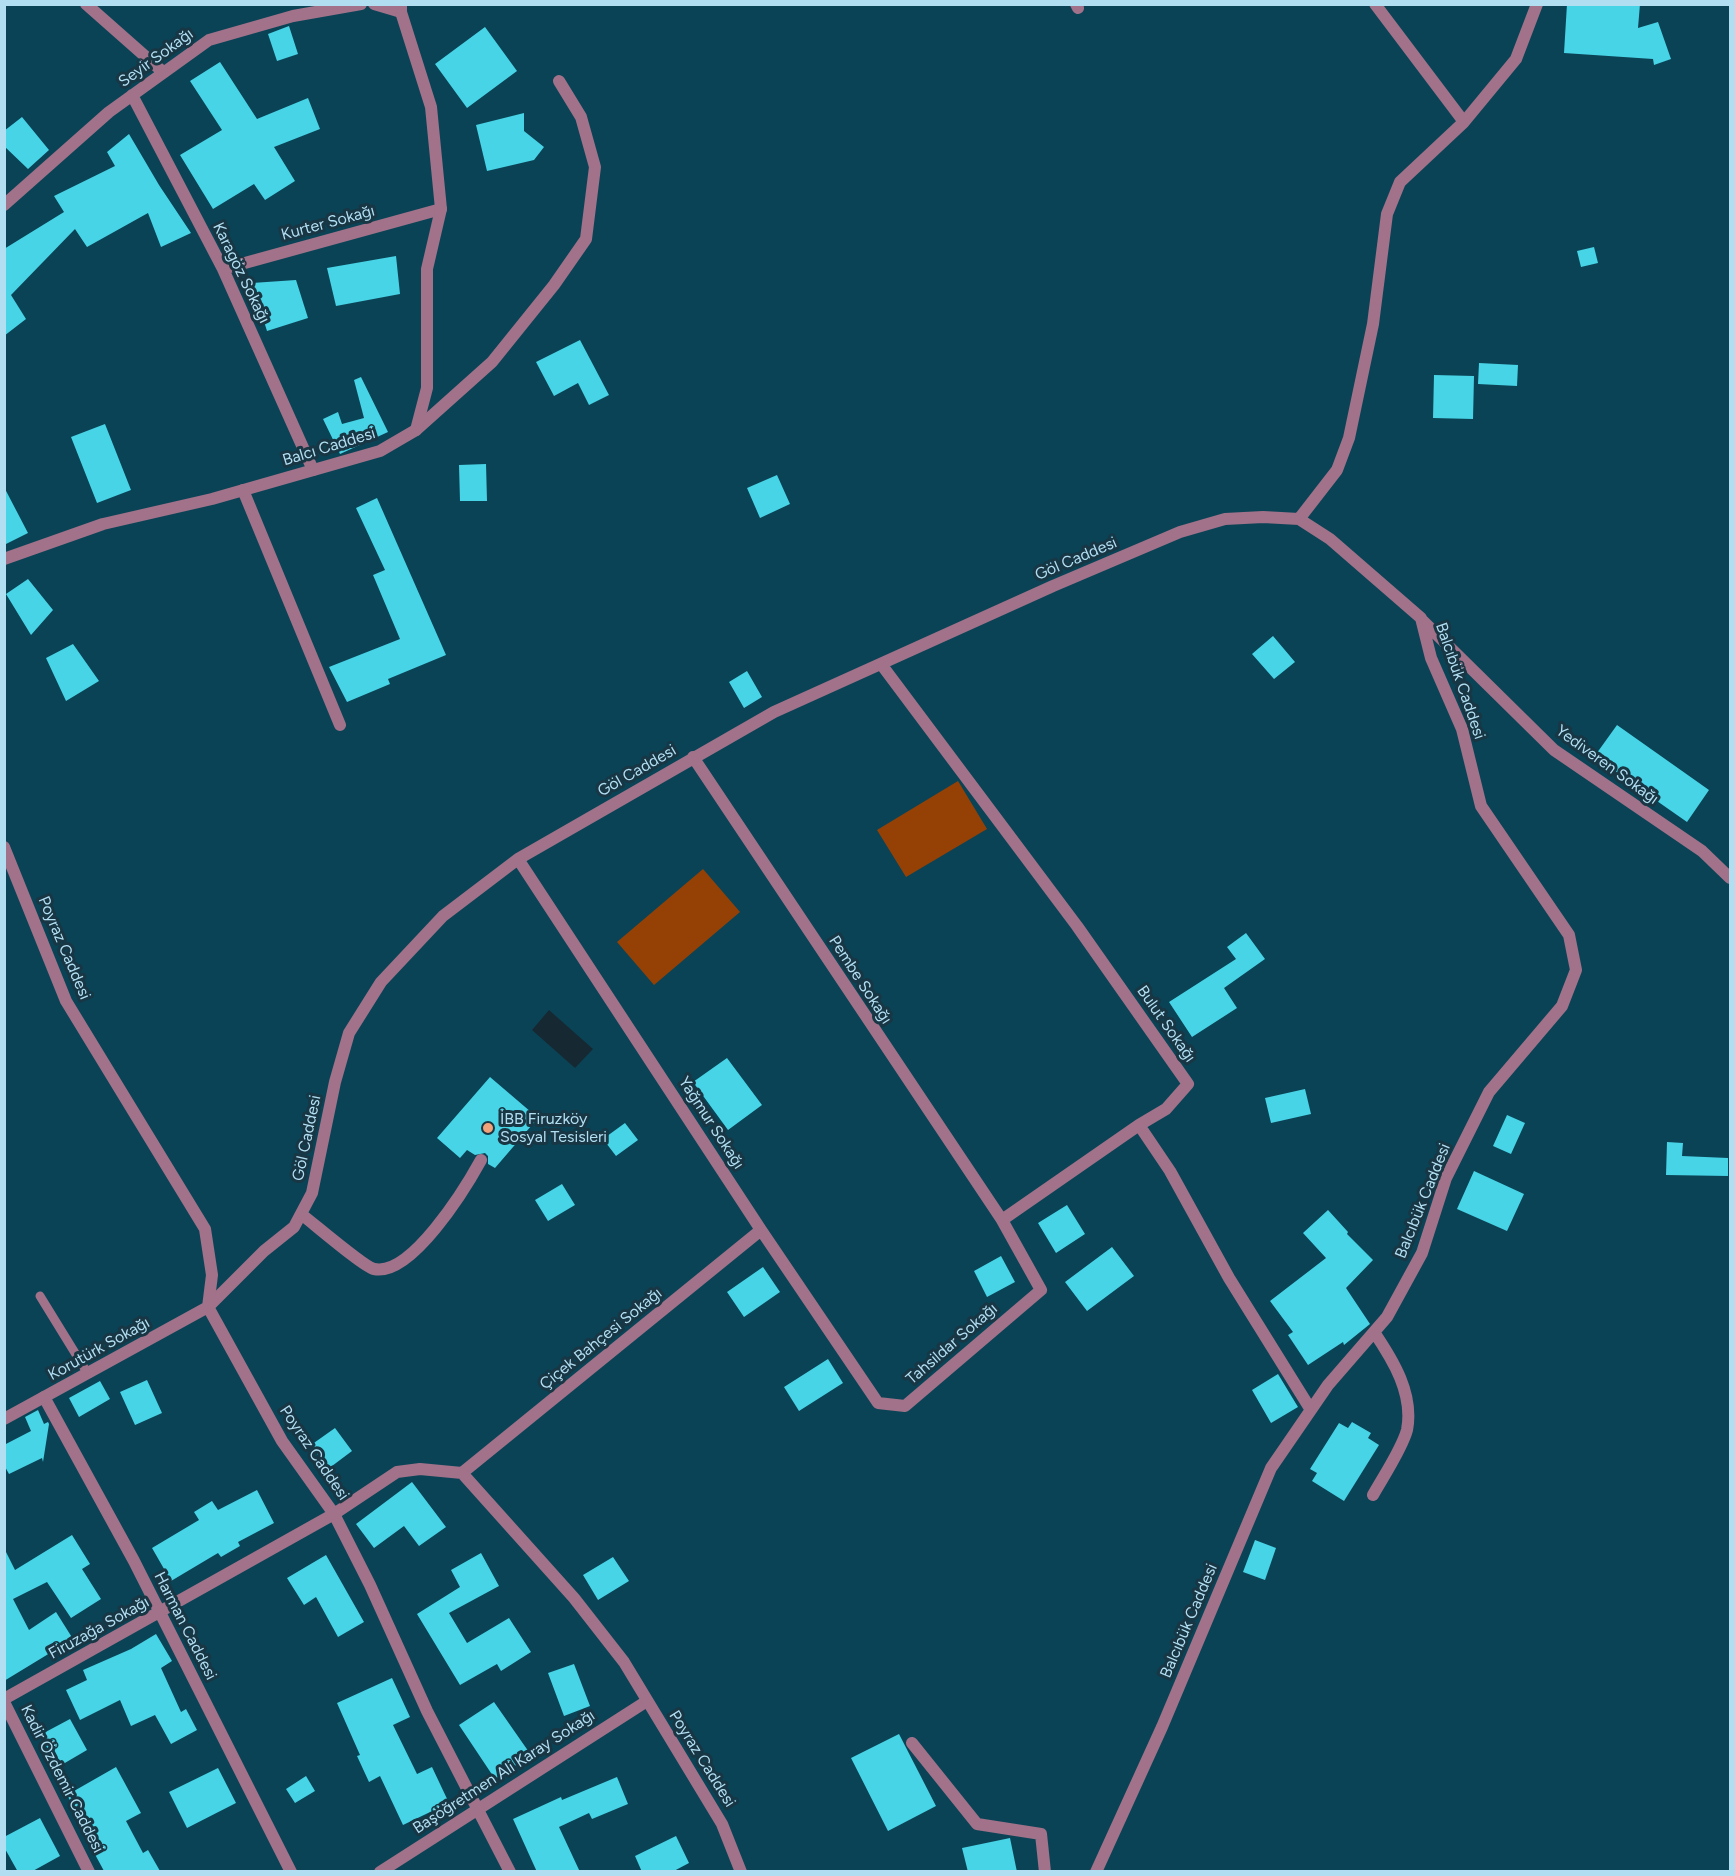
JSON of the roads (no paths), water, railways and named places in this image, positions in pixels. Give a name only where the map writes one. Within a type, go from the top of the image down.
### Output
[{"type":"street","points":[[86,4],[163,72]]},
{"type":"street","name":"Seyir Sokağı","points":[[4,205],[109,112],[209,40],[293,16],[361,4]]},
{"type":"street","points":[[374,4],[401,8],[431,107],[441,209],[427,269],[427,387],[416,430]]},
{"type":"street","points":[[1375,4],[1464,122]]},
{"type":"street","points":[[1299,519],[1337,470],[1349,438],[1373,324],[1387,214],[1400,182],[1464,122],[1516,59],[1537,4]]},
{"type":"street","name":"Balcı Caddesi","points":[[4,559],[103,524],[243,490],[380,451],[416,430],[492,362],[554,285],[586,239],[596,167],[581,117],[559,81]]},
{"type":"street","name":"Karagöz Sokağı","points":[[132,95],[223,269],[313,470]]},
{"type":"street","name":"Kurter Sokağı","points":[[223,269],[441,209]]},
{"type":"street","points":[[243,490],[340,725]]},
{"type":"street","name":"Göl Caddesi","points":[[208,1307],[264,1251],[294,1227],[301,1214],[312,1193],[335,1082],[349,1034],[381,982],[443,916],[518,859],[774,712],[1180,532],[1225,519],[1263,517],[1299,519]]},
{"type":"street","name":"Balcıbük Caddesi","points":[[1096,1872],[1162,1727],[1271,1468],[1328,1384],[1387,1317],[1422,1253],[1446,1178],[1489,1092],[1562,1006],[1576,970],[1569,935],[1481,806],[1462,729],[1431,658],[1421,618],[1330,539],[1299,519]]},
{"type":"street","name":"Yediveren Sokağı","points":[[1421,618],[1554,750],[1702,851],[1731,878]]},
{"type":"street","name":"Bulut Sokağı","points":[[881,664],[1077,926],[1188,1084],[1166,1108],[1139,1125]]},
{"type":"street","name":"Pembe Sokağı","points":[[693,757],[1002,1220],[1041,1290]]},
{"type":"street","name":"Poyraz Caddesi","points":[[4,847],[66,1001],[205,1229],[212,1275],[208,1307],[282,1441],[334,1514],[397,1472],[420,1469],[462,1473],[574,1598],[624,1662],[722,1824],[741,1872]]},
{"type":"street","name":"Yağmur Sokağı","points":[[518,859],[761,1230],[878,1403]]},
{"type":"street","points":[[1002,1220],[1139,1125],[1170,1171],[1229,1278],[1311,1410]]},
{"type":"street","points":[[301,1214],[358,1260],[372,1269],[385,1270],[407,1259],[462,1193],[481,1160]]},
{"type":"street","name":"Çiçek Bahçesi Sokağı","points":[[462,1473],[761,1230]]},
{"type":"street","name":"Tahsildar Sokağı","points":[[878,1403],[906,1406],[1041,1290]]},
{"type":"street","name":"Korutürk Sokağı","points":[[4,1419],[208,1307]]},
{"type":"street","points":[[1373,1495],[1407,1431],[1408,1405],[1394,1362],[1374,1332]]},
{"type":"street","name":"Harman Caddesi","points":[[45,1397],[160,1613],[291,1872]]},
{"type":"street","points":[[334,1514],[370,1585],[427,1711],[510,1872]]},
{"type":"street","name":"Firuzağa Sokağı","points":[[4,1701],[334,1514]]},
{"type":"street","name":"Kadir Özdemir Caddesi","points":[[4,1701],[89,1872]]},
{"type":"street","name":"Başöğretmen Ali Karay Sokağı","points":[[380,1872],[646,1701]]},
{"type":"street","points":[[912,1743],[977,1824],[1041,1834],[1045,1872]]},
{"type":"lane","points":[[40,1296],[88,1374]]},
{"type":"water","points":[[549,1010],[593,1049],[575,1068],[532,1030]]},
{"type":"place","name":"İBB Firuzköy Sosyal Tesisleri","points":[[488,1128]]}]
